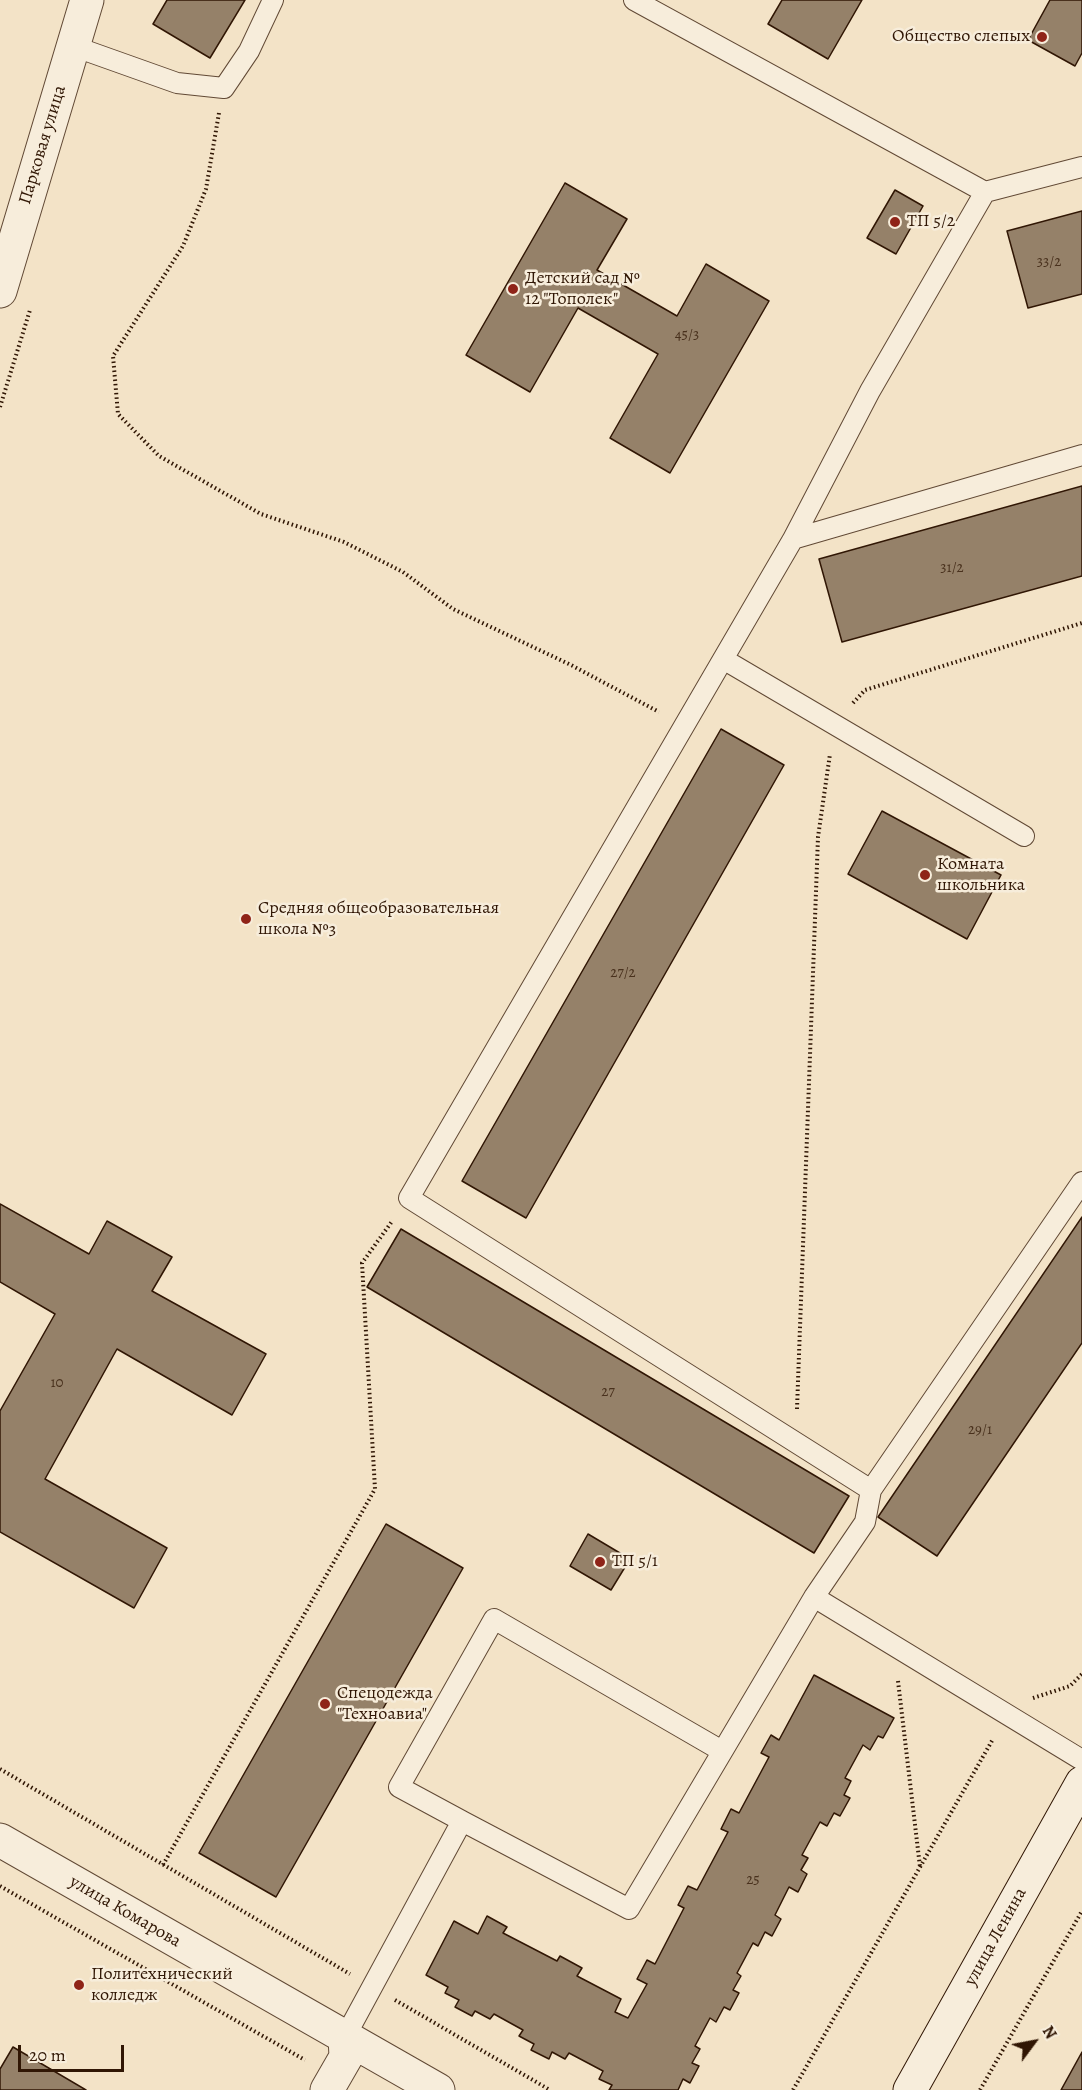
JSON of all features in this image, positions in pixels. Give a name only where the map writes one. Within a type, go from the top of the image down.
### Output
[{"type":"street","name":"Парковая улица","points":[[0,291],[87,0]]},
{"type":"street","name":"улица Ленина","points":[[910,2090],[1082,1783]]},
{"type":"street","name":"улица Комарова","points":[[0,1840],[438,2090]]},
{"type":"street","points":[[331,2083],[345,2057],[345,2037]]},
{"type":"lane","points":[[73,46],[177,83],[224,88],[249,51],[273,0]]},
{"type":"lane","points":[[634,0],[985,192],[1082,167]]},
{"type":"lane","points":[[871,1490],[409,1198],[793,539],[870,392],[985,192]]},
{"type":"lane","points":[[793,539],[1082,455]]},
{"type":"lane","points":[[723,659],[1024,836]]},
{"type":"lane","points":[[722,1751],[495,1619],[399,1787],[629,1909],[814,1597],[865,1522],[871,1490],[1082,1182]]},
{"type":"lane","points":[[814,1597],[1082,1760]]},
{"type":"lane","points":[[345,2037],[462,1821]]},
{"type":"path","points":[[224,88],[206,189],[183,246],[113,356],[118,414],[159,456],[261,514],[344,542],[403,572],[453,609],[570,664],[684,725]]},
{"type":"path","points":[[807,1449],[796,1407],[818,837],[834,724],[865,690],[1082,623]]},
{"type":"path","points":[[163,1865],[375,1489],[362,1263],[409,1198]]},
{"type":"path","points":[[893,1645],[920,1868]]},
{"type":"path","points":[[793,2090],[1007,1714],[1036,1696],[1070,1686],[1082,1674]]},
{"type":"path","points":[[0,1769],[550,2090]]},
{"type":"path","points":[[0,1886],[331,2083]]},
{"type":"path","points":[[980,2090],[1082,1911]]},
{"type":"building","points":[[167,0],[245,0],[210,58],[153,24]]},
{"type":"building","points":[[782,0],[862,0],[828,59],[768,24]]},
{"type":"building","points":[[1050,0],[1082,0],[1082,53],[1075,66],[1028,40]]},
{"type":"building","points":[[565,183],[627,219],[597,270],[677,316],[706,264],[769,301],[670,473],[610,438],[658,354],[578,308],[530,392],[466,355]]},
{"type":"building","name":"ТП 5/2","points":[[895,190],[923,206],[896,254],[867,238]]},
{"type":"building","points":[[1082,211],[1082,294],[1028,308],[1007,231]]},
{"type":"building","points":[[1082,486],[1082,576],[842,642],[819,559]]},
{"type":"building","points":[[721,729],[784,765],[526,1218],[462,1181]]},
{"type":"building","name":"Комната школьника","points":[[882,811],[1001,875],[967,939],[848,874]]},
{"type":"building","points":[[0,1204],[89,1254],[107,1221],[172,1257],[152,1291],[266,1354],[232,1415],[117,1349],[45,1479],[167,1548],[134,1608],[0,1532],[0,1411],[55,1314],[0,1282]]},
{"type":"building","points":[[1082,1217],[1082,1343],[937,1556],[878,1517]]},
{"type":"building","points":[[401,1229],[849,1496],[814,1553],[367,1287]]},
{"type":"building","points":[[386,1524],[463,1568],[276,1897],[199,1853]]},
{"type":"building","name":"ТП 5/1","points":[[588,1534],[630,1559],[611,1590],[570,1566]]},
{"type":"building","points":[[814,1675],[894,1718],[883,1738],[878,1736],[870,1750],[863,1745],[845,1778],[851,1781],[844,1795],[850,1798],[840,1816],[834,1813],[827,1826],[820,1822],[802,1855],[808,1858],[801,1870],[807,1874],[798,1892],[789,1887],[775,1915],[781,1919],[772,1936],[765,1932],[758,1946],[753,1943],[737,1973],[741,1976],[733,1990],[739,1993],[730,2010],[724,2007],[716,2022],[710,2018],[695,2046],[700,2049],[692,2063],[699,2066],[690,2083],[683,2079],[678,2090],[609,2090],[612,2085],[599,2079],[603,2071],[569,2053],[565,2059],[552,2052],[549,2059],[531,2050],[534,2044],[519,2036],[523,2030],[494,2014],[490,2019],[475,2011],[472,2016],[455,2007],[459,2000],[445,1993],[448,1987],[426,1975],[454,1921],[478,1934],[487,1916],[507,1927],[503,1933],[557,1961],[560,1956],[582,1968],[577,1976],[621,1999],[615,2012],[628,2018],[647,1984],[637,1979],[647,1960],[655,1964],[684,1908],[678,1905],[688,1886],[697,1890],[728,1832],[721,1829],[731,1809],[739,1813],[769,1757],[761,1753],[771,1735],[779,1740]]},
{"type":"building","points":[[13,2047],[86,2090],[0,2090],[0,2069]]},
{"type":"building","points":[[1082,2052],[1082,2090],[1061,2090]]},
{"type":"place","name":"Общество слепых","points":[[1042,37]]},
{"type":"place","name":"ТП 5/2","points":[[895,222]]},
{"type":"place","name":"Детский сад № 12 \"Тополек\"","points":[[513,289]]},
{"type":"place","name":"Комната школьника","points":[[925,875]]},
{"type":"place","name":"Средняя общеобразовательная школа №3","points":[[246,919]]},
{"type":"place","name":"ТП 5/1","points":[[600,1562]]},
{"type":"place","name":"Спецодежда \"Техноавиа\"","points":[[325,1704]]},
{"type":"place","name":"Политехнический колледж","points":[[79,1985]]}]
